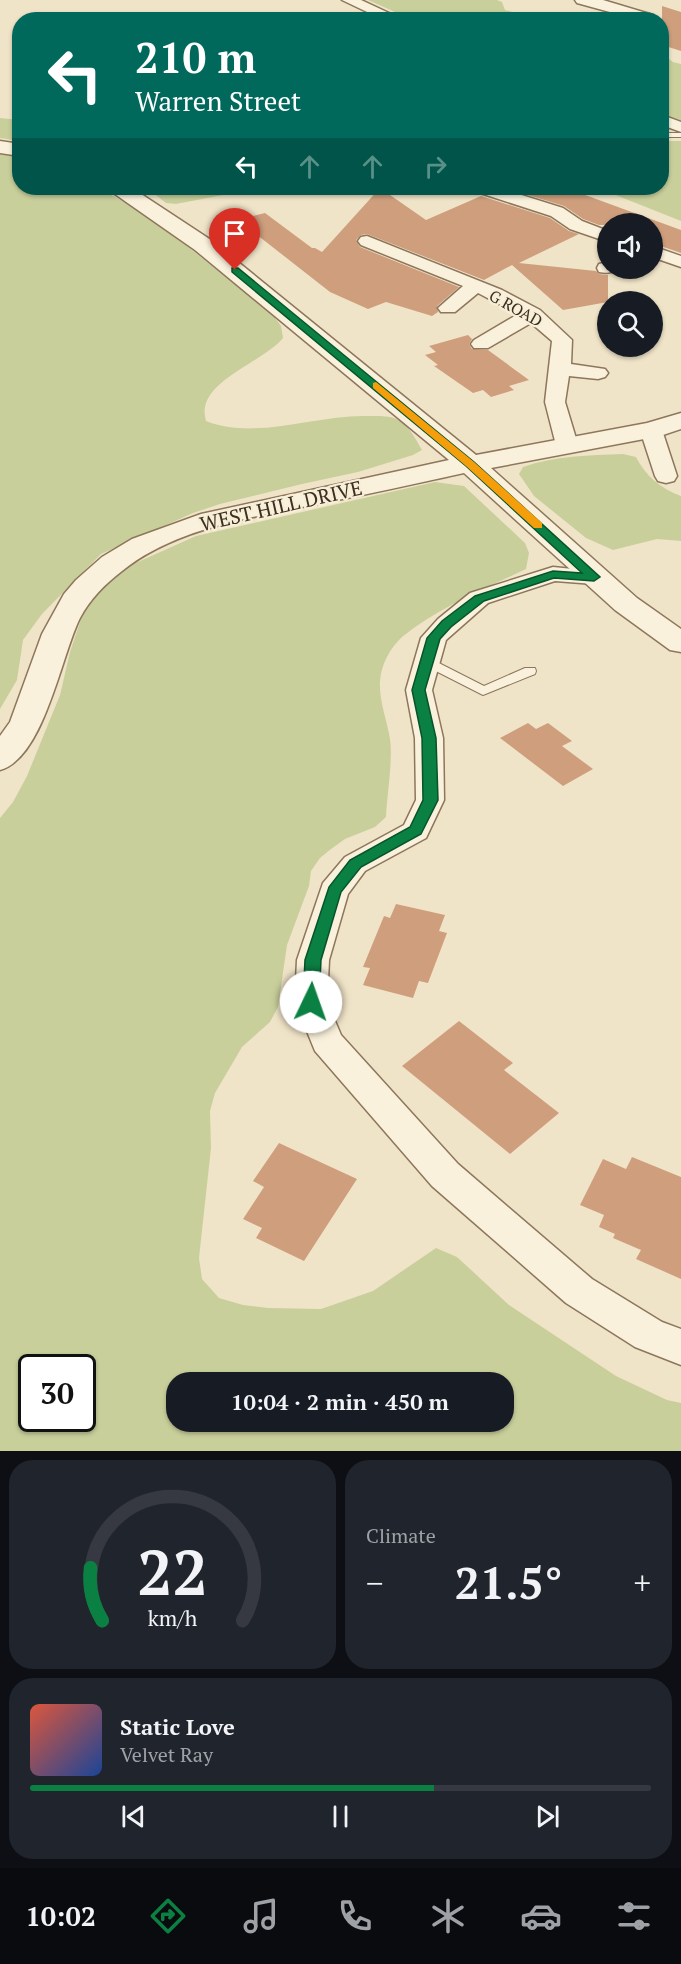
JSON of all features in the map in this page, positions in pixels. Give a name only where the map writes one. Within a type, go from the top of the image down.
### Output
[{"type":"street","points":[[350,0],[379,12]]},
{"type":"street","points":[[582,0],[598,1],[630,12]]},
{"type":"street","points":[[129,195],[235,270],[470,464],[626,604],[681,643]]},
{"type":"street","points":[[498,195],[525,205],[557,212],[576,225],[597,228]]},
{"type":"street","name":"G ROAD","points":[[347,249],[374,244],[514,303],[533,314],[562,340],[555,402],[567,445]]},
{"type":"street","points":[[406,259],[434,249]]},
{"type":"street","points":[[430,268],[455,258]]},
{"type":"street","points":[[448,308],[475,286]]},
{"type":"street","points":[[481,344],[533,314]]},
{"type":"street","points":[[559,376],[598,373]]},
{"type":"street","points":[[559,376],[579,386]]},
{"type":"street","name":"WEST HILL DRIVE","points":[[0,759],[25,724],[55,638],[68,611],[87,586],[110,564],[138,547],[203,523],[470,464],[651,430],[681,421]]},
{"type":"street","points":[[651,430],[666,476]]},
{"type":"street","points":[[594,577],[553,574],[479,598],[447,624],[434,638],[429,662],[419,690],[429,738],[430,800],[416,831],[356,864],[334,891],[313,960],[311,1002],[327,1042],[446,1175],[528,1249],[579,1291],[649,1335],[681,1347]]},
{"type":"lane","points":[[429,662],[483,691],[530,671]]},
{"type":"green space","points":[[368,0],[497,0],[502,2],[505,10],[513,12],[395,12]]},
{"type":"green space","points":[[669,59],[681,64],[681,121],[669,117]]},
{"type":"green space","points":[[0,118],[12,119],[12,140],[0,138]]},
{"type":"green space","points":[[669,141],[681,141],[681,221],[616,195],[669,195]]},
{"type":"green space","points":[[0,154],[12,155],[12,195],[111,195],[130,205],[187,246],[273,315],[281,326],[283,338],[217,387],[209,396],[205,407],[206,421],[225,426],[266,428],[349,416],[385,416],[404,424],[422,450],[413,455],[358,472],[220,504],[193,513],[101,554],[42,614],[23,640],[17,680],[0,709]]},
{"type":"green space","points":[[156,195],[223,195],[176,204],[166,203]]},
{"type":"green space","points":[[623,454],[636,457],[654,481],[681,496],[681,541],[657,539],[613,550],[586,538],[534,496],[519,474],[523,467],[547,460]]},
{"type":"green space","points":[[435,482],[464,486],[525,543],[529,553],[526,569],[431,617],[402,637],[384,663],[380,689],[391,747],[386,817],[375,827],[345,839],[331,849],[320,858],[311,871],[309,886],[287,945],[278,1007],[270,1022],[242,1047],[215,1093],[210,1111],[211,1148],[199,1258],[202,1279],[219,1298],[243,1305],[321,1309],[373,1291],[436,1248],[457,1257],[509,1305],[616,1376],[667,1400],[681,1403],[681,1451],[0,1451],[0,818],[13,802],[27,776],[60,695],[70,652],[89,595],[120,570],[196,536]]},
{"type":"building","points":[[662,6],[681,12],[681,51],[669,47],[669,12],[662,12]]},
{"type":"building","points":[[374,195],[390,195],[426,220],[481,196],[550,218],[569,231],[579,234],[519,263],[596,271],[597,279],[608,279],[608,291],[597,291],[597,304],[563,310],[512,265],[484,280],[367,234],[361,235],[356,240],[360,247],[459,287],[437,306],[438,312],[432,316],[386,302],[368,309],[330,292],[238,220],[265,213],[322,252]]},
{"type":"building","points":[[528,195],[585,195],[634,213],[597,213],[597,224],[583,219],[564,206]]},
{"type":"building","points":[[663,223],[681,230],[681,253],[663,247]]},
{"type":"building","points":[[468,335],[472,339],[469,344],[472,349],[488,350],[529,380],[509,386],[514,390],[491,397],[483,390],[473,393],[434,366],[438,365],[425,355],[436,352],[429,346]]},
{"type":"building","points":[[528,723],[536,729],[548,723],[572,741],[562,746],[593,769],[563,786],[500,738]]},
{"type":"building","points":[[396,904],[445,915],[439,931],[447,933],[428,983],[419,981],[413,998],[363,985],[370,968],[363,967],[384,916],[390,918]]},
{"type":"building","points":[[459,1021],[513,1063],[504,1070],[559,1113],[510,1154],[402,1066]]},
{"type":"building","points":[[279,1143],[357,1179],[304,1261],[256,1238],[262,1228],[243,1219],[264,1187],[253,1181]]},
{"type":"building","points":[[632,1157],[681,1177],[681,1279],[636,1259],[641,1250],[613,1238],[615,1234],[599,1227],[604,1215],[580,1205],[603,1159],[626,1169]]},
{"type":"slow traffic","points":[[376,385],[470,464],[538,526]]},
{"type":"route","points":[[235,270],[419,420],[594,577],[553,574],[479,598],[447,624],[434,638],[429,662],[419,690],[429,738],[430,800],[416,831],[356,864],[334,891],[313,960],[311,1002]]}]
